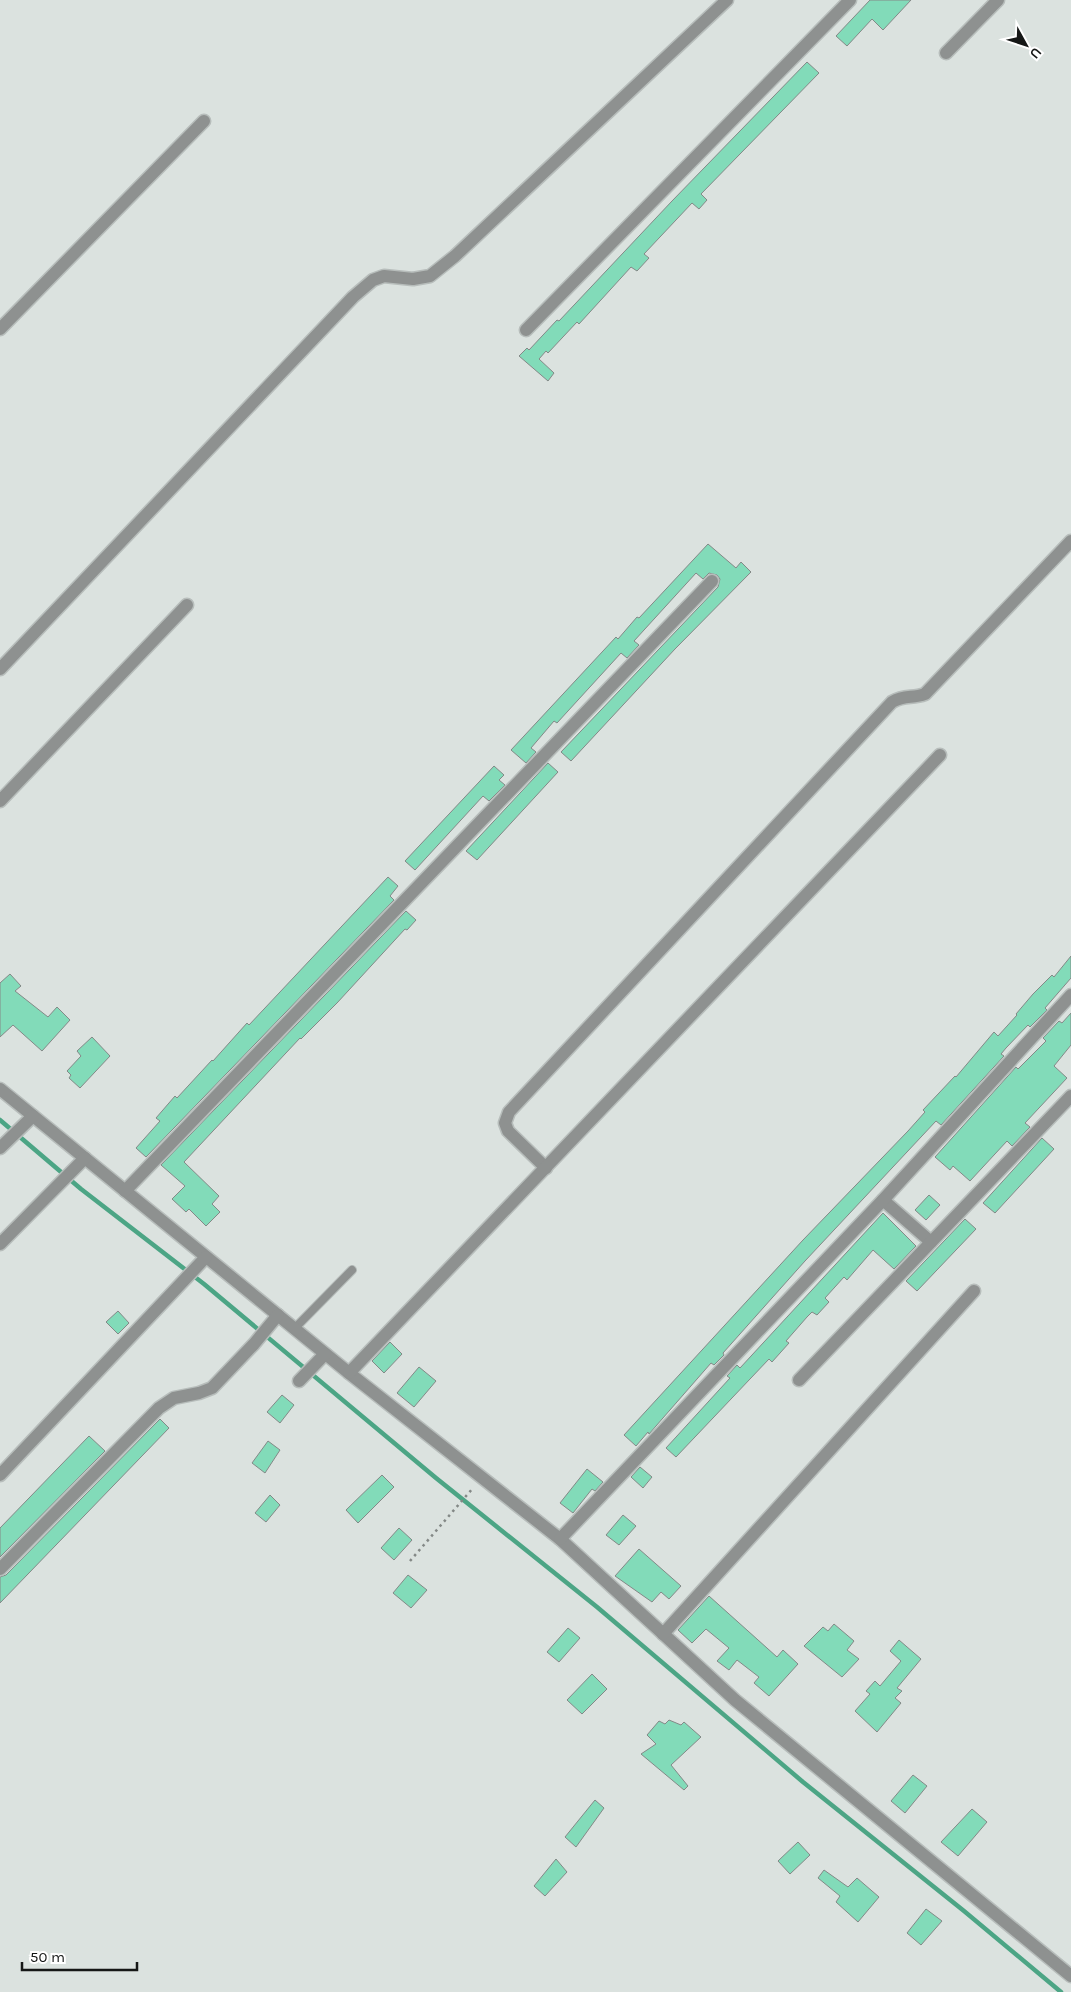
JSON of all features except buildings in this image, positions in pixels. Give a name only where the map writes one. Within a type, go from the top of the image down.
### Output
[{"type":"street","points":[[0,670],[354,297],[373,280],[384,276],[413,279],[430,276],[455,256],[727,0]]},
{"type":"street","points":[[526,330],[850,0]]},
{"type":"street","points":[[946,53],[998,0]]},
{"type":"street","points":[[0,329],[204,121]]},
{"type":"street","points":[[546,1168],[508,1131],[505,1123],[509,1112],[892,702],[902,696],[916,698],[925,694],[1071,541]]},
{"type":"street","points":[[124,1191],[712,581]]},
{"type":"street","points":[[0,801],[187,606]]},
{"type":"street","points":[[349,1373],[940,755]]},
{"type":"street","points":[[560,1539],[883,1200],[1071,996]]},
{"type":"street","points":[[0,1089],[85,1158],[202,1262],[273,1320],[294,1329],[560,1539],[735,1700],[1071,1976]]},
{"type":"street","points":[[799,1380],[1071,1096]]},
{"type":"street","points":[[4,1144],[33,1116]]},
{"type":"street","points":[[0,1244],[85,1158]]},
{"type":"street","points":[[883,1200],[931,1242]]},
{"type":"street","points":[[0,1475],[202,1262]]},
{"type":"street","points":[[663,1634],[974,1291]]},
{"type":"street","points":[[0,1569],[159,1408],[174,1398],[207,1391],[212,1388],[254,1344],[273,1320]]},
{"type":"street","points":[[300,1380],[325,1354]]},
{"type":"lane","points":[[294,1329],[352,1270]]},
{"type":"path","points":[[410,1561],[476,1485]]},
{"type":"waterway","points":[[0,1120],[81,1189],[204,1284],[436,1478],[597,1607],[803,1782],[964,1911],[1061,1992]]}]
